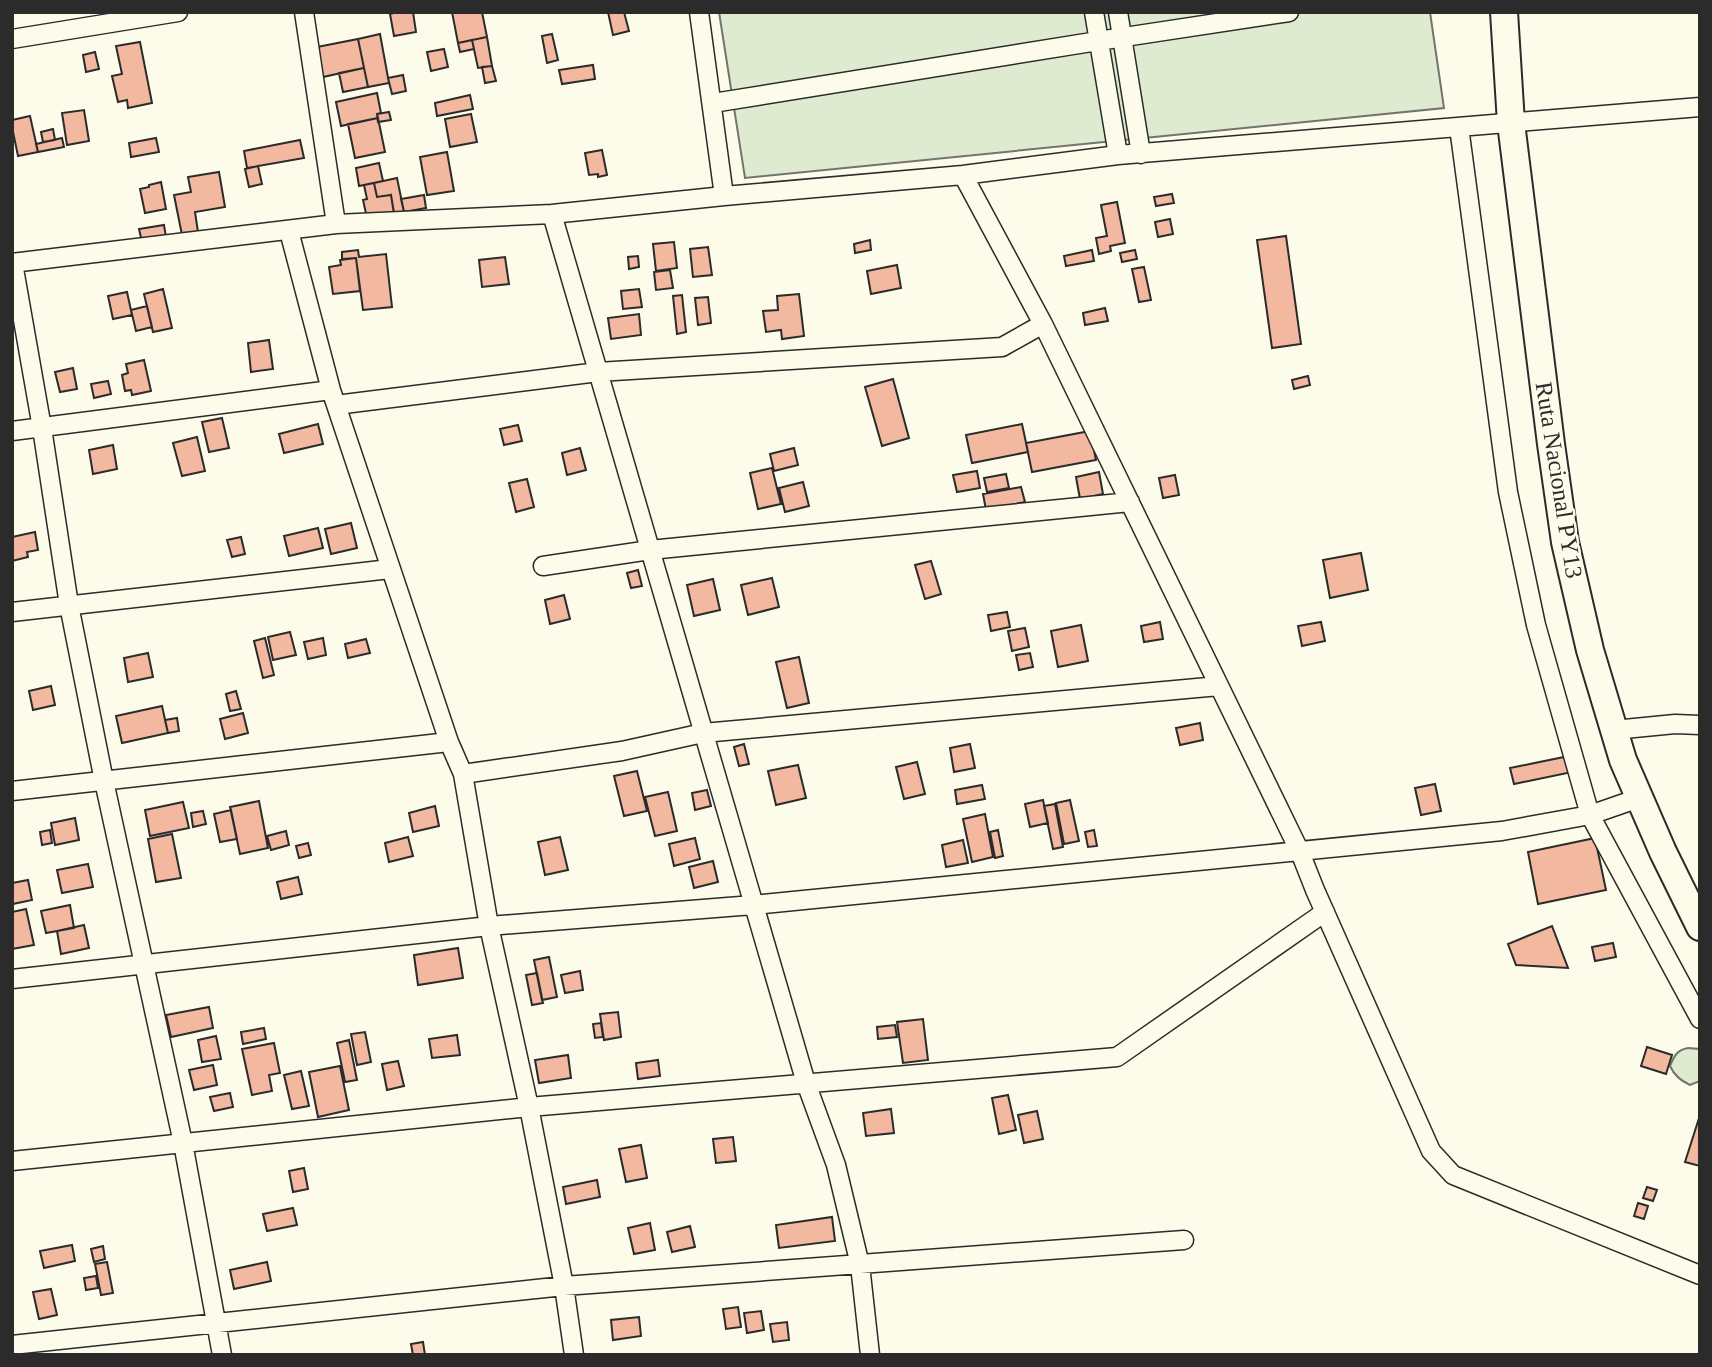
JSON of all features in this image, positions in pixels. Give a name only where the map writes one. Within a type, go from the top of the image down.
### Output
[{"type":"highway","name":"Ruta Nacional PY13","points":[[1504,12],[1511,123],[1565,542],[1590,650],[1623,760],[1700,927]]},
{"type":"street","points":[[12,39],[178,12]]},
{"type":"street","points":[[304,12],[337,224]]},
{"type":"street","points":[[699,12],[724,196]]},
{"type":"street","points":[[1094,12],[1118,155]]},
{"type":"street","points":[[1118,12],[1141,154]]},
{"type":"street","points":[[713,103],[1289,12]]},
{"type":"street","points":[[222,1355],[183,1143],[104,781],[69,606],[13,263],[337,224],[552,214],[963,175],[1118,155],[1700,107]]},
{"type":"street","points":[[1460,127],[1508,492],[1536,625],[1590,815],[1700,1019]]},
{"type":"street","points":[[963,175],[1043,324],[1300,852],[1430,1151],[1453,1175],[1700,1275]]},
{"type":"street","points":[[552,214],[806,1083],[836,1165],[860,1265],[870,1355]]},
{"type":"street","points":[[289,231],[333,397],[449,743],[463,774],[489,926],[529,1107],[564,1286],[574,1355]]},
{"type":"street","points":[[12,432],[333,397],[598,372],[1002,347],[1043,324]]},
{"type":"street","points":[[543,566],[650,550],[1130,502]]},
{"type":"street","points":[[12,612],[390,569]]},
{"type":"street","points":[[463,774],[622,751],[703,733],[1219,686]]},
{"type":"street","points":[[1614,730],[1675,724],[1700,725]]},
{"type":"street","points":[[12,791],[449,743]]},
{"type":"street","points":[[12,979],[489,926],[753,905],[1502,831],[1590,815],[1639,798]]},
{"type":"street","points":[[12,1161],[529,1107],[1117,1057],[1325,912]]},
{"type":"street","points":[[12,1345],[564,1286],[1184,1240]]},
{"type":"green space","points":[[719,12],[1430,12],[1444,108],[745,178]]},
{"type":"green space","points":[[1688,1048],[1700,1049],[1700,1081],[1690,1085],[1678,1077],[1670,1066],[1676,1054]]},
{"type":"building","points":[[413,12],[416,32],[394,36],[390,14]]},
{"type":"building","points":[[452,12],[482,12],[487,37],[458,43]]},
{"type":"building","points":[[608,12],[624,12],[629,31],[613,35]]},
{"type":"building","points":[[380,34],[389,83],[368,87],[358,39]]},
{"type":"building","points":[[552,34],[558,60],[547,63],[542,36]]},
{"type":"building","points":[[487,37],[492,66],[478,68],[472,40]]},
{"type":"building","points":[[358,39],[364,68],[323,77],[317,47]]},
{"type":"building","points":[[472,40],[474,49],[460,52],[458,43]]},
{"type":"building","points":[[140,42],[152,103],[128,108],[127,100],[118,102],[112,76],[122,74],[116,46]]},
{"type":"building","points":[[444,49],[448,67],[431,71],[427,52]]},
{"type":"building","points":[[95,52],[99,69],[86,72],[83,55]]},
{"type":"building","points":[[593,65],[595,79],[562,84],[559,70]]},
{"type":"building","points":[[492,66],[496,81],[485,83],[482,67]]},
{"type":"building","points":[[364,68],[368,87],[343,92],[339,73]]},
{"type":"building","points":[[403,75],[406,91],[392,94],[388,78]]},
{"type":"building","points":[[377,93],[381,113],[377,114],[378,118],[341,126],[336,102]]},
{"type":"building","points":[[470,95],[473,109],[437,116],[435,103]]},
{"type":"building","points":[[84,110],[89,141],[67,145],[62,113]]},
{"type":"building","points":[[389,112],[391,120],[378,122],[377,114]]},
{"type":"building","points":[[471,114],[477,142],[450,147],[445,119]]},
{"type":"building","points":[[30,116],[38,152],[18,156],[12,120]]},
{"type":"building","points":[[378,118],[385,152],[355,158],[348,124]]},
{"type":"building","points":[[53,129],[55,140],[43,142],[41,132]]},
{"type":"building","points":[[62,138],[64,147],[38,152],[36,144]]},
{"type":"building","points":[[156,138],[159,152],[131,157],[129,143]]},
{"type":"building","points":[[300,140],[304,158],[247,168],[244,151]]},
{"type":"building","points":[[602,150],[607,175],[589,175],[585,153]]},
{"type":"building","points":[[447,152],[454,191],[427,195],[420,157]]},
{"type":"building","points":[[379,163],[383,181],[359,186],[356,168]]},
{"type":"building","points":[[258,166],[262,184],[249,187],[245,169]]},
{"type":"building","points":[[219,172],[225,207],[195,212],[198,232],[182,235],[174,195],[191,192],[188,177]]},
{"type":"building","points":[[397,178],[404,212],[394,214],[391,195],[377,197],[374,183]]},
{"type":"building","points":[[161,182],[166,209],[145,213],[140,189]]},
{"type":"building","points":[[374,183],[377,197],[391,195],[394,213],[367,218],[363,200],[367,199],[364,185]]},
{"type":"building","points":[[1172,194],[1174,203],[1156,206],[1154,197]]},
{"type":"building","points":[[424,195],[426,208],[404,212],[401,199]]},
{"type":"building","points":[[1117,202],[1125,243],[1110,246],[1111,251],[1099,254],[1096,238],[1107,236],[1101,205]]},
{"type":"building","points":[[1170,219],[1173,234],[1158,237],[1155,222]]},
{"type":"building","points":[[164,225],[166,237],[142,242],[139,229]]},
{"type":"building","points":[[1286,236],[1301,344],[1272,348],[1257,240]]},
{"type":"building","points":[[870,240],[871,250],[855,253],[854,244]]},
{"type":"building","points":[[674,242],[677,268],[656,271],[653,244]]},
{"type":"building","points":[[708,247],[712,275],[693,277],[690,249]]},
{"type":"building","points":[[358,250],[359,257],[386,254],[392,307],[363,310],[356,258],[342,259],[342,252]]},
{"type":"building","points":[[1092,250],[1094,261],[1066,266],[1064,256]]},
{"type":"building","points":[[1135,250],[1137,259],[1122,262],[1120,253]]},
{"type":"building","points":[[638,256],[639,267],[629,269],[628,257]]},
{"type":"building","points":[[505,257],[509,284],[482,287],[479,260]]},
{"type":"building","points":[[356,258],[360,291],[333,294],[329,267],[341,265],[340,260]]},
{"type":"building","points":[[897,265],[901,288],[871,294],[867,271]]},
{"type":"building","points":[[1144,267],[1151,300],[1139,302],[1132,269]]},
{"type":"building","points":[[670,270],[673,288],[656,290],[654,272]]},
{"type":"building","points":[[163,289],[172,328],[153,332],[144,294]]},
{"type":"building","points":[[639,289],[642,307],[623,309],[621,291]]},
{"type":"building","points":[[127,292],[132,315],[113,319],[108,296]]},
{"type":"building","points":[[799,294],[804,336],[782,339],[781,330],[766,332],[763,311],[778,310],[777,296]]},
{"type":"building","points":[[682,295],[686,332],[677,334],[673,296]]},
{"type":"building","points":[[708,297],[711,323],[698,325],[695,298]]},
{"type":"building","points":[[147,306],[152,327],[136,331],[131,310]]},
{"type":"building","points":[[1105,308],[1108,321],[1085,325],[1083,313]]},
{"type":"building","points":[[639,314],[641,335],[611,339],[608,318]]},
{"type":"building","points":[[269,340],[273,369],[251,372],[248,343]]},
{"type":"building","points":[[144,360],[151,391],[132,395],[131,390],[125,391],[122,375],[128,373],[126,364]]},
{"type":"building","points":[[73,368],[77,389],[60,392],[55,372]]},
{"type":"building","points":[[1308,376],[1310,385],[1294,389],[1292,380]]},
{"type":"building","points":[[893,379],[909,438],[882,446],[865,387]]},
{"type":"building","points":[[108,381],[111,394],[94,398],[91,384]]},
{"type":"building","points":[[222,418],[229,448],[209,452],[202,422]]},
{"type":"building","points":[[318,424],[323,444],[284,453],[279,434]]},
{"type":"building","points":[[1022,424],[1028,452],[972,463],[966,435]]},
{"type":"building","points":[[518,425],[522,441],[504,445],[500,429]]},
{"type":"building","points":[[1090,431],[1096,460],[1032,472],[1026,443]]},
{"type":"building","points":[[197,437],[205,471],[182,476],[173,443]]},
{"type":"building","points":[[113,445],[117,469],[93,474],[89,450]]},
{"type":"building","points":[[580,448],[586,470],[567,475],[562,453]]},
{"type":"building","points":[[794,448],[798,465],[774,471],[770,454]]},
{"type":"building","points":[[772,468],[781,504],[758,509],[750,473]]},
{"type":"building","points":[[977,471],[980,488],[957,492],[953,475]]},
{"type":"building","points":[[1099,472],[1103,494],[1080,499],[1076,477]]},
{"type":"building","points":[[1006,474],[1009,488],[987,492],[984,478]]},
{"type":"building","points":[[1175,475],[1179,495],[1163,498],[1159,478]]},
{"type":"building","points":[[527,479],[534,507],[516,512],[509,483]]},
{"type":"building","points":[[803,482],[809,506],[785,512],[779,488]]},
{"type":"building","points":[[1021,487],[1025,502],[986,510],[983,494]]},
{"type":"building","points":[[351,523],[357,548],[331,554],[325,529]]},
{"type":"building","points":[[318,528],[323,548],[289,556],[284,536]]},
{"type":"building","points":[[35,532],[38,550],[27,552],[28,557],[12,561],[12,537]]},
{"type":"building","points":[[241,537],[245,554],[232,557],[227,540]]},
{"type":"building","points":[[1361,553],[1368,590],[1330,598],[1323,560]]},
{"type":"building","points":[[931,561],[941,594],[925,599],[915,565]]},
{"type":"building","points":[[638,570],[642,586],[631,588],[627,573]]},
{"type":"building","points":[[772,578],[779,607],[748,615],[741,585]]},
{"type":"building","points":[[713,579],[720,610],[694,616],[687,585]]},
{"type":"building","points":[[564,595],[570,619],[550,624],[545,600]]},
{"type":"building","points":[[1007,612],[1010,627],[991,631],[988,615]]},
{"type":"building","points":[[1160,622],[1163,639],[1144,642],[1141,626]]},
{"type":"building","points":[[1321,622],[1325,641],[1302,646],[1298,626]]},
{"type":"building","points":[[1081,625],[1088,661],[1058,667],[1051,631]]},
{"type":"building","points":[[1025,628],[1029,647],[1012,651],[1008,631]]},
{"type":"building","points":[[290,632],[296,655],[273,660],[268,637]]},
{"type":"building","points":[[265,638],[274,675],[263,678],[254,641]]},
{"type":"building","points":[[323,638],[326,655],[308,659],[304,642]]},
{"type":"building","points":[[366,639],[370,653],[348,658],[345,644]]},
{"type":"building","points":[[148,653],[153,677],[128,682],[124,658]]},
{"type":"building","points":[[1030,653],[1033,667],[1019,670],[1016,655]]},
{"type":"building","points":[[799,657],[809,703],[787,708],[776,662]]},
{"type":"building","points":[[51,686],[55,705],[33,710],[29,691]]},
{"type":"building","points":[[236,691],[241,709],[230,711],[226,694]]},
{"type":"building","points":[[162,706],[168,733],[122,743],[116,716]]},
{"type":"building","points":[[243,713],[248,733],[225,739],[220,719]]},
{"type":"building","points":[[177,718],[179,731],[168,733],[165,720]]},
{"type":"building","points":[[1200,723],[1203,740],[1180,745],[1176,728]]},
{"type":"building","points":[[744,744],[749,764],[739,766],[734,747]]},
{"type":"building","points":[[970,744],[975,768],[954,772],[950,748]]},
{"type":"building","points":[[1569,756],[1572,772],[1514,784],[1510,768]]},
{"type":"building","points":[[917,762],[925,794],[904,799],[896,767]]},
{"type":"building","points":[[798,765],[806,798],[776,805],[768,771]]},
{"type":"building","points":[[637,771],[647,811],[624,816],[614,776]]},
{"type":"building","points":[[1435,784],[1441,811],[1421,815],[1415,788]]},
{"type":"building","points":[[982,785],[985,799],[957,804],[955,790]]},
{"type":"building","points":[[707,790],[711,806],[695,810],[692,793]]},
{"type":"building","points":[[668,792],[677,831],[655,836],[645,797]]},
{"type":"building","points":[[1043,800],[1048,823],[1030,827],[1025,804]]},
{"type":"building","points":[[1070,800],[1079,841],[1064,844],[1056,803]]},
{"type":"building","points":[[259,801],[268,848],[240,854],[230,807]]},
{"type":"building","points":[[183,802],[189,828],[150,836],[145,810]]},
{"type":"building","points":[[1055,804],[1063,847],[1053,849],[1044,806]]},
{"type":"building","points":[[435,806],[439,826],[413,832],[409,813]]},
{"type":"building","points":[[231,810],[237,839],[220,842],[214,814]]},
{"type":"building","points":[[203,811],[206,824],[193,827],[191,813]]},
{"type":"building","points":[[985,814],[993,857],[972,862],[963,819]]},
{"type":"building","points":[[75,818],[79,840],[55,845],[51,823]]},
{"type":"building","points":[[50,830],[52,843],[42,845],[40,832]]},
{"type":"building","points":[[998,830],[1003,856],[995,858],[990,832]]},
{"type":"building","points":[[1094,830],[1097,846],[1088,847],[1085,832]]},
{"type":"building","points":[[286,831],[289,845],[271,850],[267,836]]},
{"type":"building","points":[[172,834],[181,878],[156,882],[148,839]]},
{"type":"building","points":[[408,837],[413,856],[389,862],[385,843]]},
{"type":"building","points":[[560,837],[568,870],[545,875],[538,842]]},
{"type":"building","points":[[695,838],[700,859],[674,866],[669,844]]},
{"type":"building","points":[[1595,838],[1606,890],[1538,904],[1528,852]]},
{"type":"building","points":[[963,840],[968,863],[946,867],[942,845]]},
{"type":"building","points":[[308,843],[311,855],[299,858],[296,846]]},
{"type":"building","points":[[713,861],[718,882],[694,888],[689,867]]},
{"type":"building","points":[[88,864],[93,887],[62,893],[57,870]]},
{"type":"building","points":[[298,877],[302,894],[281,899],[277,882]]},
{"type":"building","points":[[28,880],[32,900],[13,904],[12,883]]},
{"type":"building","points":[[70,905],[74,928],[46,933],[41,911]]},
{"type":"building","points":[[26,909],[34,945],[12,949],[12,912]]},
{"type":"building","points":[[84,925],[89,948],[61,954],[57,931]]},
{"type":"building","points":[[1552,926],[1568,968],[1516,965],[1508,944]]},
{"type":"building","points":[[1613,943],[1616,957],[1595,961],[1592,947]]},
{"type":"building","points":[[458,948],[463,978],[418,985],[414,955]]},
{"type":"building","points":[[549,957],[557,997],[542,1000],[534,960]]},
{"type":"building","points":[[580,971],[583,990],[565,993],[561,975]]},
{"type":"building","points":[[537,973],[543,1003],[532,1005],[526,975]]},
{"type":"building","points":[[209,1007],[213,1028],[171,1037],[166,1015]]},
{"type":"building","points":[[618,1012],[621,1037],[604,1040],[600,1014]]},
{"type":"building","points":[[923,1019],[928,1060],[903,1063],[897,1022]]},
{"type":"building","points":[[601,1023],[603,1037],[595,1038],[593,1024]]},
{"type":"building","points":[[895,1025],[897,1037],[878,1039],[877,1027]]},
{"type":"building","points":[[264,1028],[266,1039],[243,1044],[241,1032]]},
{"type":"building","points":[[365,1032],[371,1062],[357,1065],[351,1034]]},
{"type":"building","points":[[457,1035],[460,1055],[432,1058],[429,1039]]},
{"type":"building","points":[[216,1036],[221,1059],[202,1062],[198,1040]]},
{"type":"building","points":[[349,1040],[357,1080],[345,1082],[337,1043]]},
{"type":"building","points":[[274,1043],[280,1073],[269,1075],[272,1091],[252,1095],[242,1049]]},
{"type":"building","points":[[1647,1047],[1672,1055],[1666,1074],[1641,1066]]},
{"type":"building","points":[[568,1055],[571,1078],[539,1083],[535,1060]]},
{"type":"building","points":[[658,1060],[660,1076],[638,1079],[636,1063]]},
{"type":"building","points":[[398,1061],[404,1086],[387,1090],[382,1064]]},
{"type":"building","points":[[213,1065],[217,1085],[194,1090],[189,1070]]},
{"type":"building","points":[[340,1066],[349,1110],[318,1117],[309,1072]]},
{"type":"building","points":[[301,1071],[309,1106],[292,1109],[284,1075]]},
{"type":"building","points":[[230,1093],[233,1107],[214,1111],[210,1097]]},
{"type":"building","points":[[1008,1095],[1016,1130],[999,1134],[992,1098]]},
{"type":"building","points":[[891,1109],[894,1133],[866,1136],[863,1113]]},
{"type":"building","points":[[1037,1111],[1043,1139],[1024,1143],[1018,1115]]},
{"type":"building","points":[[1700,1115],[1700,1166],[1685,1162]]},
{"type":"building","points":[[733,1137],[736,1161],[716,1163],[713,1139]]},
{"type":"building","points":[[641,1145],[647,1178],[626,1182],[619,1149]]},
{"type":"building","points":[[304,1168],[308,1189],[293,1192],[289,1171]]},
{"type":"building","points":[[597,1180],[600,1197],[566,1204],[563,1187]]},
{"type":"building","points":[[1647,1187],[1657,1190],[1653,1201],[1643,1198]]},
{"type":"building","points":[[1638,1203],[1648,1206],[1644,1219],[1634,1216]]},
{"type":"building","points":[[293,1208],[297,1225],[267,1231],[263,1214]]},
{"type":"building","points":[[832,1217],[835,1241],[779,1248],[776,1225]]},
{"type":"building","points":[[650,1223],[655,1250],[634,1254],[628,1228]]},
{"type":"building","points":[[690,1226],[695,1247],[672,1252],[667,1232]]},
{"type":"building","points":[[72,1245],[75,1261],[44,1268],[40,1251]]},
{"type":"building","points":[[103,1246],[105,1259],[94,1262],[91,1249]]},
{"type":"building","points":[[107,1262],[113,1293],[101,1295],[95,1264]]},
{"type":"building","points":[[267,1262],[271,1281],[234,1289],[230,1270]]},
{"type":"building","points":[[96,1276],[98,1288],[86,1290],[84,1278]]},
{"type":"building","points":[[51,1289],[57,1315],[39,1319],[33,1292]]},
{"type":"building","points":[[738,1307],[741,1327],[726,1329],[723,1309]]},
{"type":"building","points":[[761,1311],[764,1330],[747,1333],[744,1313]]},
{"type":"building","points":[[639,1317],[641,1336],[613,1340],[611,1320]]},
{"type":"building","points":[[787,1322],[789,1340],[773,1342],[770,1324]]},
{"type":"building","points":[[423,1342],[425,1355],[413,1355],[411,1344]]}]
